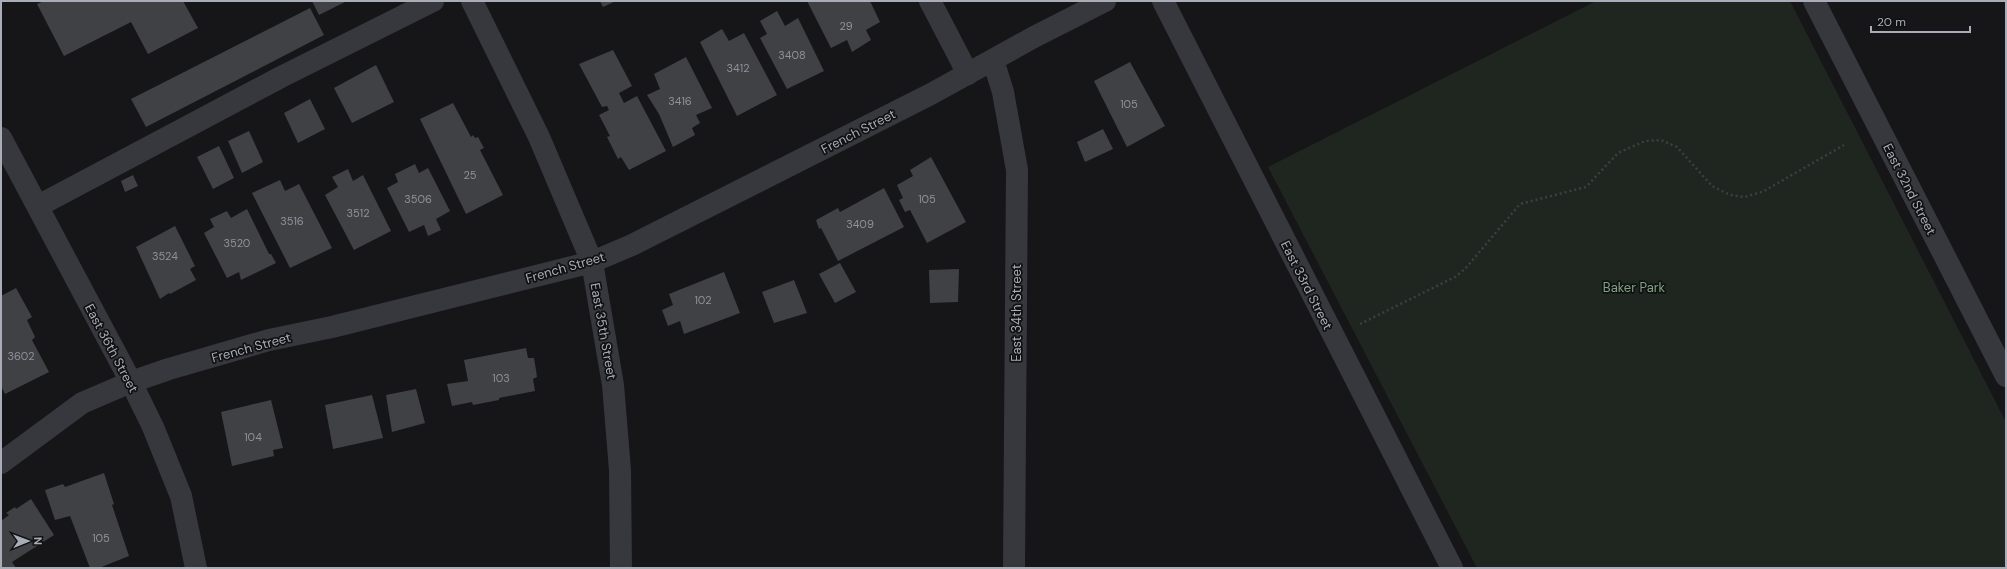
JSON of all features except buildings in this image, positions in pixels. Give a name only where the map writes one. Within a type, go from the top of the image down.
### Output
[{"type":"street","points":[[38,206],[281,77],[433,1]]},
{"type":"street","name":"East 35th Street","points":[[472,1],[539,137],[592,262],[613,385],[620,470],[621,568]]},
{"type":"street","points":[[930,1],[968,74]]},
{"type":"street","name":"French Street","points":[[1,463],[82,403],[131,382],[183,364],[269,340],[332,327],[592,262],[640,242],[968,74],[1105,1]]},
{"type":"street","name":"East 33rd Street","points":[[1163,1],[1452,568]]},
{"type":"street","name":"East 32nd Street","points":[[1814,1],[2006,376]]},
{"type":"street","name":"East 34th Street","points":[[993,60],[1003,92],[1017,170],[1014,568]]},
{"type":"street","name":"East 36th Street","points":[[1,138],[131,382],[153,427],[181,496],[196,568]]},
{"type":"path","points":[[1360,324],[1455,277],[1465,269],[1520,204],[1586,187],[1618,153],[1645,141],[1661,140],[1677,147],[1712,186],[1730,195],[1745,197],[1764,190],[1844,145]]},
{"type":"green space","name":"Baker Park","points":[[1596,1],[1790,1],[2006,422],[2006,568],[1477,568],[1268,167]]}]
